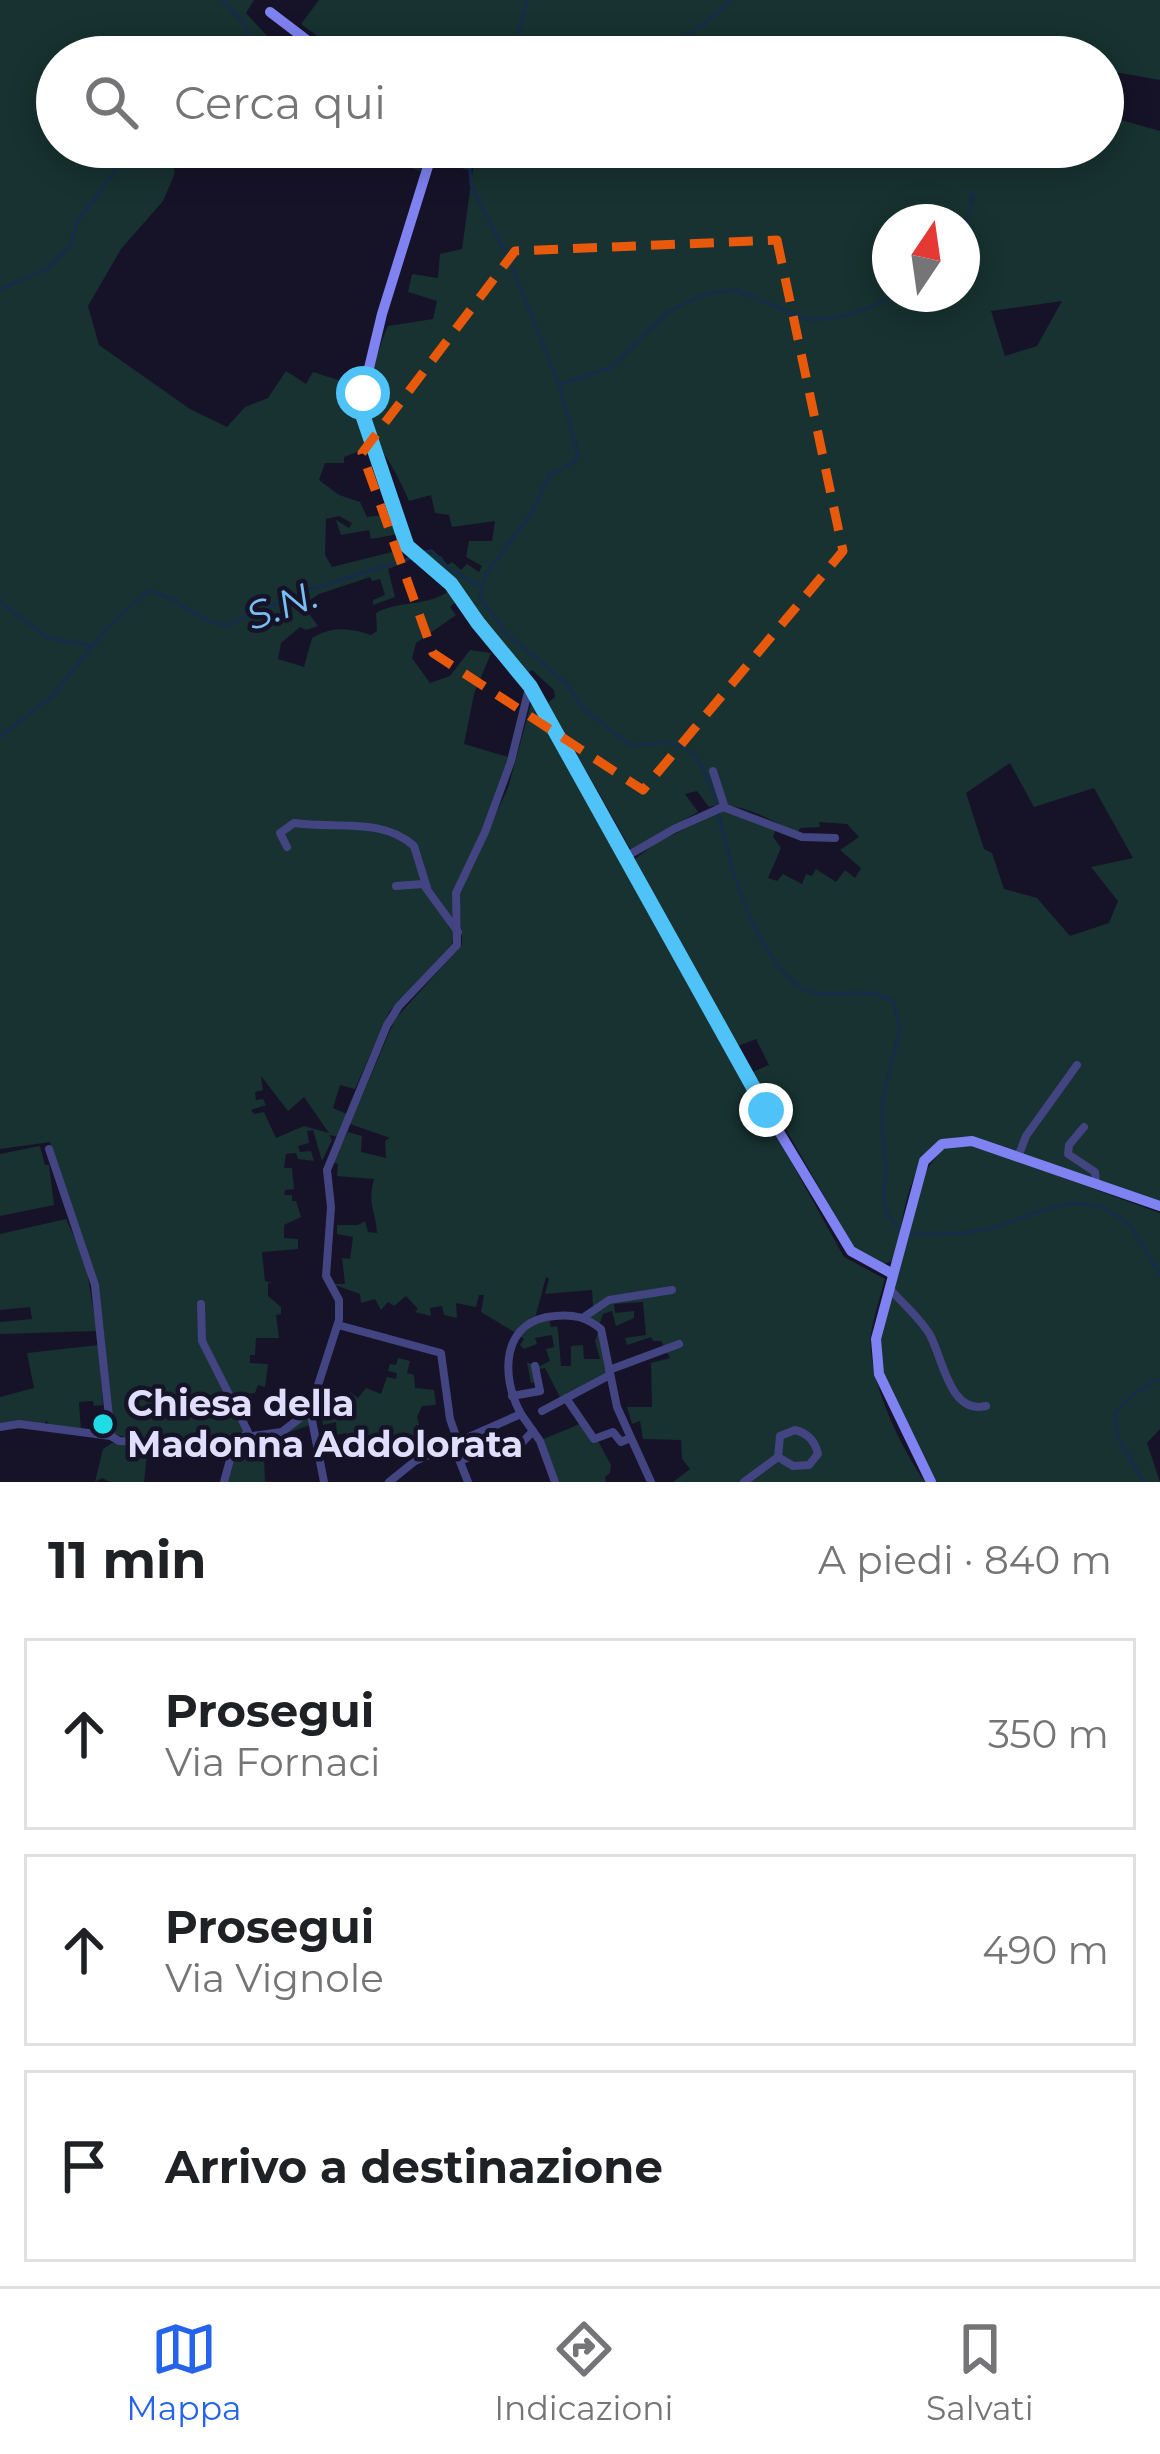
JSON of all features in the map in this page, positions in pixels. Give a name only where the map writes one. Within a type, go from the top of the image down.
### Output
[{"type":"street","points":[[268,6],[304,36]]},
{"type":"street","points":[[425,168],[363,393],[363,416],[407,546],[451,584],[530,686],[766,1110],[851,1251],[891,1273]]},
{"type":"street","points":[[323,1481],[310,1410],[338,1325],[339,1300],[326,1276],[331,1207],[327,1170],[387,1025],[399,1006],[451,954],[459,934],[456,893],[511,761],[530,686]]},
{"type":"street","points":[[713,771],[720,808]]},
{"type":"street","points":[[627,856],[720,808],[802,837],[835,838]]},
{"type":"street","points":[[287,847],[280,832],[294,824],[385,830],[414,846],[427,888],[459,934]]},
{"type":"street","points":[[395,886],[414,883],[427,888]]},
{"type":"street","points":[[1018,1157],[1026,1136],[1077,1065]]},
{"type":"street","points":[[1084,1127],[1069,1145],[1068,1154],[1095,1172],[1096,1183]]},
{"type":"street","points":[[931,1482],[879,1374],[875,1339],[920,1168],[942,1144],[972,1141],[1160,1206]]},
{"type":"street","points":[[49,1149],[95,1285],[111,1436]]},
{"type":"street","points":[[888,1287],[929,1332],[959,1399],[980,1409],[986,1406]]},
{"type":"street","points":[[555,1482],[512,1396],[508,1349],[517,1333],[536,1318],[584,1317],[609,1300],[672,1290]]},
{"type":"street","points":[[201,1304],[202,1341],[248,1432],[246,1437]]},
{"type":"street","points":[[584,1317],[601,1329],[617,1407],[651,1482]]},
{"type":"street","points":[[338,1325],[441,1353],[455,1443],[468,1482]]},
{"type":"street","points":[[542,1411],[609,1372],[679,1344]]},
{"type":"street","points":[[512,1396],[540,1390],[535,1366]]},
{"type":"street","points":[[566,1398],[594,1439],[613,1432],[621,1442],[631,1438]]},
{"type":"street","points":[[0,1427],[19,1424],[119,1441],[234,1445],[246,1437],[282,1432],[310,1410]]},
{"type":"street","points":[[389,1482],[415,1461],[521,1414]]},
{"type":"street","points":[[744,1482],[778,1457],[780,1436],[795,1430],[810,1438],[818,1454],[802,1466],[778,1457]]},
{"type":"street","points":[[462,1460],[486,1450],[495,1457],[518,1447],[533,1431]]},
{"type":"street","points":[[224,1482],[234,1445]]},
{"type":"highlighted area","points":[[777,240],[843,551],[643,790],[433,653],[362,453],[515,251]]},
{"type":"green space","points":[[0,0],[254,0],[246,13],[267,36],[36,36],[36,168],[174,168],[163,201],[121,249],[88,306],[99,345],[190,409],[227,427],[245,407],[268,398],[286,371],[306,384],[313,372],[360,387],[370,447],[344,457],[344,463],[325,463],[319,480],[339,495],[360,502],[367,517],[394,514],[399,534],[371,539],[369,530],[341,535],[336,520],[349,528],[352,523],[339,516],[326,519],[325,555],[332,567],[396,551],[400,564],[388,569],[395,597],[373,605],[373,600],[385,595],[380,579],[370,577],[319,594],[303,605],[318,626],[300,627],[281,643],[278,659],[304,667],[312,638],[341,629],[371,635],[377,631],[376,613],[450,590],[456,602],[450,607],[456,615],[416,643],[412,658],[430,683],[450,676],[470,650],[491,653],[474,694],[464,744],[508,757],[475,849],[453,893],[452,944],[389,1012],[355,1089],[340,1085],[333,1108],[347,1114],[339,1137],[329,1135],[332,1140],[322,1161],[313,1130],[307,1131],[309,1143],[298,1146],[300,1152],[311,1151],[314,1161],[286,1154],[284,1168],[292,1168],[294,1189],[285,1190],[284,1195],[292,1195],[301,1217],[284,1225],[284,1238],[298,1239],[298,1249],[262,1252],[265,1281],[273,1283],[268,1283],[268,1296],[281,1307],[281,1314],[276,1315],[279,1338],[256,1338],[250,1363],[268,1364],[265,1387],[258,1385],[255,1393],[248,1394],[255,1414],[246,1423],[245,1434],[180,1442],[115,1434],[98,1294],[50,1142],[0,1149]],"holes":[[[261,1076],[288,1111],[304,1097],[329,1133],[304,1126],[276,1138],[264,1112],[251,1110],[266,1105],[263,1099],[256,1100],[255,1092],[263,1090]]]},
{"type":"green space","points":[[319,0],[1160,0],[1160,80],[1124,74],[1124,36],[317,36],[301,24]]},
{"type":"green space","points":[[1124,121],[1160,131],[1160,1204],[969,1137],[949,1139],[933,1148],[913,1180],[895,1260],[883,1264],[854,1248],[753,1072],[769,1065],[756,1039],[738,1046],[635,859],[656,843],[724,810],[776,828],[773,837],[781,848],[768,878],[777,881],[783,874],[802,884],[806,874],[812,876],[816,869],[836,882],[845,870],[855,878],[861,868],[840,850],[859,837],[847,824],[819,822],[820,827],[800,828],[797,834],[743,809],[709,807],[697,791],[685,794],[698,812],[631,850],[548,703],[555,697],[554,690],[532,670],[527,674],[448,574],[421,551],[441,556],[447,565],[452,562],[461,570],[467,564],[479,572],[482,566],[466,557],[469,541],[492,541],[495,521],[452,527],[449,515],[435,513],[431,495],[409,501],[371,432],[370,386],[388,326],[433,319],[437,301],[408,292],[412,274],[438,278],[440,254],[462,249],[473,168],[1124,168]],"holes":[[[1062,301],[1037,346],[1005,356],[991,311]],[[1010,763],[1034,807],[1094,788],[1133,858],[1091,867],[1118,901],[1109,923],[1070,936],[1037,898],[1004,889],[992,853],[984,849],[966,793]]]},
{"type":"green space","points":[[533,697],[844,1257],[885,1279],[871,1334],[874,1370],[896,1432],[925,1482],[673,1482],[690,1469],[682,1459],[681,1440],[643,1439],[640,1421],[632,1424],[627,1407],[652,1407],[651,1363],[670,1358],[661,1341],[651,1337],[627,1345],[625,1338],[646,1335],[643,1302],[614,1304],[615,1313],[634,1311],[634,1318],[616,1326],[612,1311],[603,1314],[600,1323],[588,1317],[609,1298],[593,1307],[592,1290],[545,1294],[546,1277],[535,1318],[516,1333],[481,1312],[484,1295],[479,1295],[476,1307],[456,1303],[457,1318],[444,1315],[442,1306],[430,1308],[431,1316],[415,1312],[418,1309],[406,1296],[381,1310],[375,1299],[361,1303],[360,1294],[332,1284],[345,1284],[342,1258],[350,1259],[353,1237],[337,1234],[337,1225],[365,1221],[368,1232],[377,1233],[371,1201],[374,1179],[337,1176],[338,1164],[332,1162],[348,1132],[362,1136],[361,1152],[386,1158],[385,1141],[390,1138],[350,1124],[395,1019],[462,945],[459,892],[508,788]]},
{"type":"green space","points":[[973,1145],[1160,1213],[1160,1429],[1147,1443],[1160,1482],[931,1482],[882,1375],[880,1340],[925,1172],[942,1149]]},
{"type":"green space","points":[[40,1146],[45,1165],[49,1165],[54,1205],[0,1216],[0,1154]]},
{"type":"green space","points":[[66,1219],[85,1260],[97,1331],[0,1334],[0,1322],[32,1319],[30,1307],[0,1310],[0,1234]]},
{"type":"green space","points":[[549,1318],[551,1327],[557,1326],[561,1366],[571,1366],[571,1346],[583,1345],[584,1359],[600,1359],[595,1341],[599,1330],[609,1374],[561,1399],[545,1368],[535,1370],[536,1382],[531,1383],[527,1362],[538,1367],[550,1361],[546,1349],[554,1347],[552,1335],[535,1338],[537,1344],[524,1349],[519,1335],[537,1320]]},
{"type":"green space","points":[[99,1345],[103,1405],[79,1402],[81,1432],[48,1426],[47,1420],[44,1424],[0,1425],[0,1397],[34,1388],[27,1353]]},
{"type":"green space","points":[[398,1358],[410,1361],[407,1373],[414,1375],[415,1388],[434,1390],[436,1405],[422,1406],[417,1417],[423,1442],[412,1445],[409,1440],[351,1456],[346,1433],[337,1435],[336,1422],[323,1425],[322,1418],[346,1401],[350,1392],[358,1398],[366,1388],[381,1394],[387,1377],[396,1379],[397,1373],[388,1371]]},
{"type":"green space","points":[[308,1413],[310,1425],[287,1433],[290,1449],[273,1451],[272,1457],[264,1458],[265,1481],[272,1482],[228,1482],[234,1456],[244,1441],[291,1430]]},
{"type":"green space","points":[[587,1421],[611,1465],[606,1482],[557,1482],[541,1440]]},
{"type":"green space","points":[[112,1443],[148,1446],[144,1482],[102,1478],[95,1482],[103,1449]]},
{"type":"waterway","points":[[222,0],[250,36]]},
{"type":"waterway","points":[[517,36],[528,0]]},
{"type":"waterway","name":"S.N.","points":[[684,36],[731,0]]},
{"type":"waterway","name":"S.N.","points":[[0,290],[48,268],[71,244],[77,222],[116,168]]},
{"type":"waterway","points":[[470,168],[471,185],[511,264],[560,387],[578,455],[573,463],[550,474],[531,514],[486,574],[480,598],[506,633],[567,684],[584,709],[630,745],[672,743],[694,756],[709,782],[752,923],[791,980],[815,993],[867,993],[894,1002],[900,1029],[882,1103],[882,1129],[883,1198],[897,1226],[916,1235],[963,1233],[1053,1207],[1075,1203],[1103,1207],[1130,1225],[1160,1275]]},
{"type":"waterway","name":"S.N.","points":[[971,204],[974,193]]},
{"type":"waterway","name":"S.N.","points":[[559,385],[610,368],[669,311],[707,293],[737,290],[805,319],[830,318],[872,306]]},
{"type":"waterway","name":"S.N.","points":[[419,552],[432,551],[449,568],[480,586]]},
{"type":"waterway","name":"S.N.","points":[[0,737],[51,697],[106,629],[148,591],[227,625],[309,590],[411,558]]},
{"type":"waterway","points":[[0,602],[48,638],[93,646]]},
{"type":"waterway","points":[[1143,1482],[1117,1435],[1115,1413],[1133,1394],[1160,1379]]},
{"type":"place","name":"Chiesa della Madonna Addolorata","points":[[103,1424]]},
{"type":"route","points":[[363,393],[363,416],[407,546],[438,569],[530,686],[766,1110]]}]
